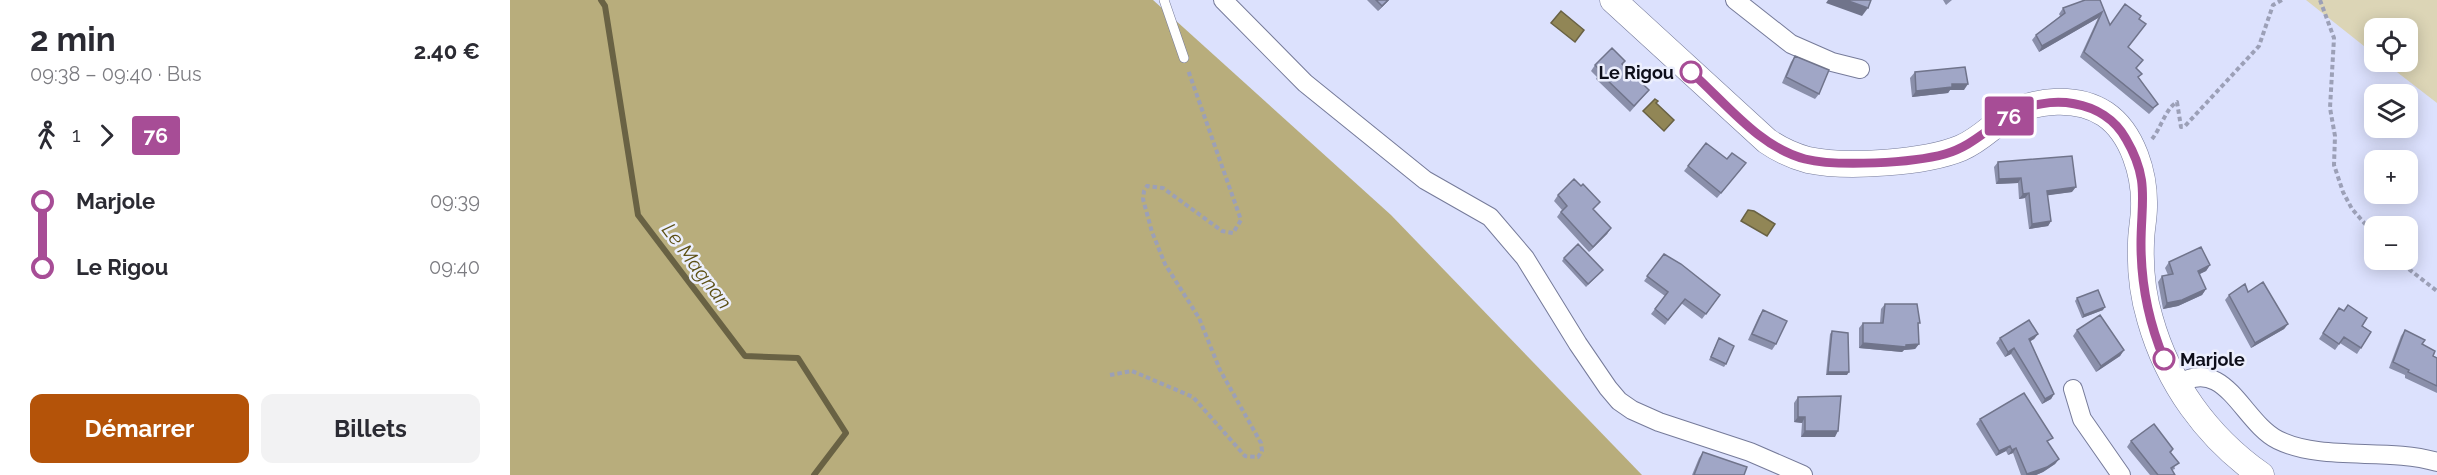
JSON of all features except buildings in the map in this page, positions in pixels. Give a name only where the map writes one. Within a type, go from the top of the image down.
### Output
[{"type":"street","points":[[1223,0],[1305,83],[1332,106],[1425,180],[1490,217],[1525,258],[1578,344],[1619,401],[1632,410],[1659,422],[1750,452],[1803,475]]},
{"type":"street","points":[[1613,0],[1767,141],[1783,151],[1806,159],[1829,164],[1851,164],[1928,158],[1945,154],[1980,138],[2019,111],[2037,104],[2056,102],[2090,108],[2107,115],[2120,129],[2137,159],[2143,187],[2141,257],[2150,318],[2161,351],[2177,385],[2206,427],[2222,445],[2261,475]]},
{"type":"street","points":[[1735,0],[1791,44],[1832,62],[1860,69]]},
{"type":"street","points":[[2177,385],[2189,377],[2202,375],[2215,379],[2272,436],[2294,445],[2324,451],[2401,455],[2437,462]]},
{"type":"street","points":[[2073,389],[2082,418],[2121,475]]},
{"type":"lane","points":[[1164,0],[1184,58]]},
{"type":"path","points":[[2137,159],[2161,127],[2170,106],[2177,102],[2181,127],[2185,126],[2259,46],[2273,5],[2282,0]]},
{"type":"path","points":[[2319,0],[2334,38],[2330,108],[2335,136],[2334,165],[2343,192],[2352,209],[2364,223]]},
{"type":"path","points":[[1110,375],[1132,371],[1193,397],[1245,456],[1258,456],[1262,451],[1261,443],[1220,370],[1199,318],[1165,264],[1152,232],[1143,199],[1144,191],[1148,186],[1155,186],[1163,189],[1222,231],[1233,233],[1241,220],[1184,58]]},
{"type":"path","points":[[2410,270],[2437,291]]},
{"type":"shaded area","points":[[510,0],[1153,0],[1391,215],[1642,475],[510,475]]},
{"type":"shaded area","points":[[2306,0],[2437,0],[2437,103],[2418,88],[2418,84],[2412,84],[2397,72],[2418,72],[2418,18],[2364,18],[2364,46]]},
{"type":"shaded area","points":[[1561,11],[1584,30],[1575,42],[1551,23]]},
{"type":"shaded area","points":[[1655,99],[1658,101],[1656,103],[1674,120],[1664,131],[1643,111]]},
{"type":"shaded area","points":[[1748,210],[1754,211],[1775,224],[1767,236],[1741,221]]},
{"type":"waterway","name":"Le Magnan","points":[[601,0],[605,6],[638,215],[745,356],[798,358],[846,433],[814,475]]},
{"type":"bus line","name":"76","points":[[1691,72],[1767,141],[1796,156],[1829,164],[1928,158],[1945,154],[1980,138],[2010,115],[2037,104],[2056,102],[2074,104],[2098,110],[2107,115],[2126,137],[2137,159],[2144,198],[2141,242],[2142,272],[2150,318],[2164,359]]},
{"type":"place","name":"Le Rigou","points":[[1691,72]]},
{"type":"place","name":"Marjole","points":[[2164,359]]}]
